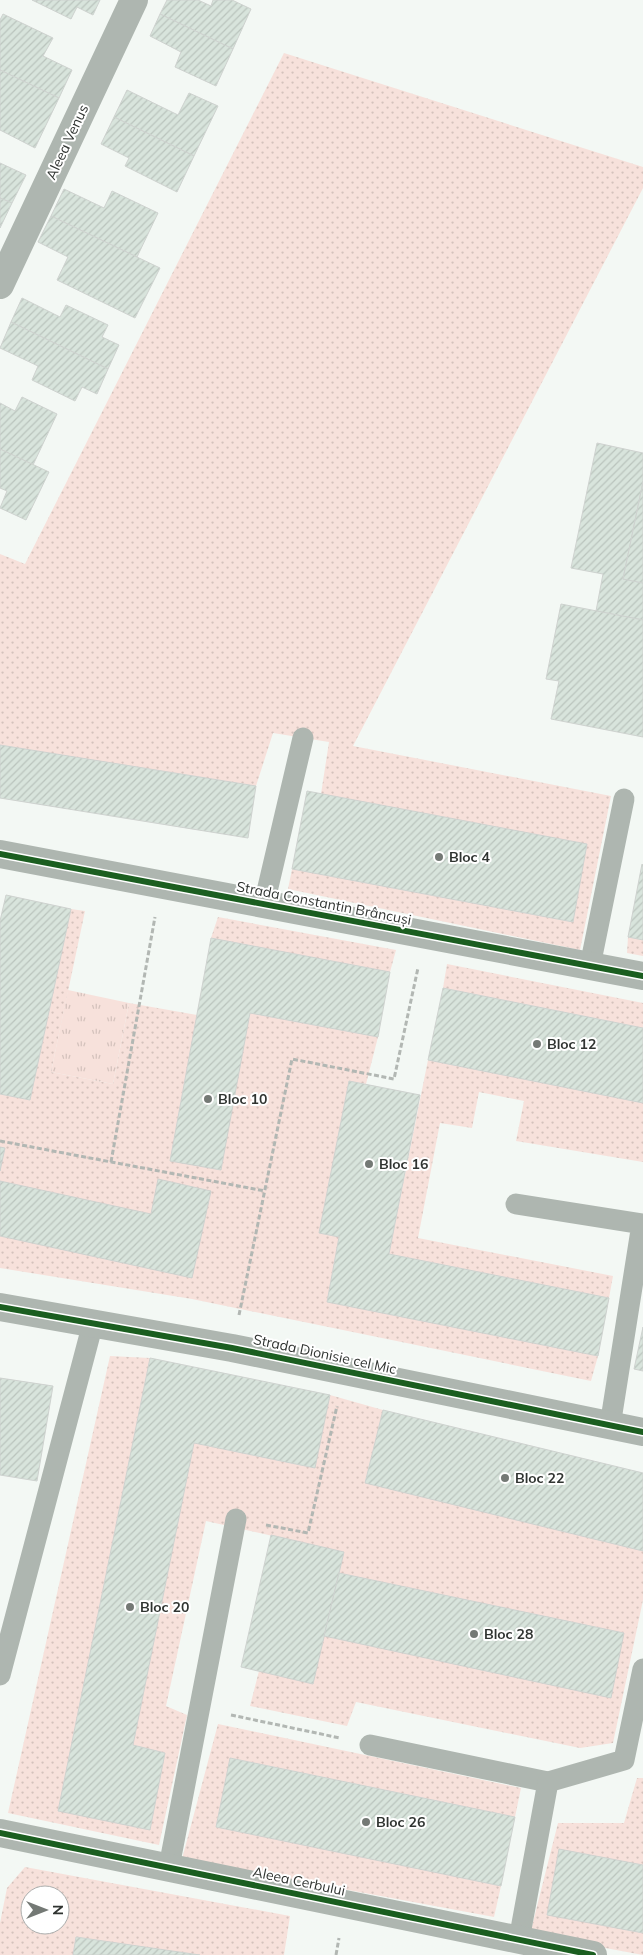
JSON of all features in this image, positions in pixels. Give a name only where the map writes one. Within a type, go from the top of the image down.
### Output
[{"type":"street","name":"Aleea Venus","points":[[0,285],[134,0]]},
{"type":"street","name":"Strada Constantin Brâncuși","points":[[0,854],[643,976]]},
{"type":"street","name":"Strada Dionisie cel Mic","points":[[0,1307],[232,1348],[643,1432]]},
{"type":"street","name":"Aleea Cerbului","points":[[0,1832],[593,1955]]},
{"type":"lane","points":[[264,904],[303,738]]},
{"type":"lane","points":[[590,966],[624,799]]},
{"type":"lane","points":[[516,1204],[642,1224],[610,1426]]},
{"type":"lane","points":[[0,1675],[93,1323]]},
{"type":"lane","points":[[169,1867],[236,1519]]},
{"type":"lane","points":[[370,1744],[548,1782],[624,1760],[643,1669]]},
{"type":"lane","points":[[519,1940],[548,1782]]},
{"type":"path","points":[[111,1162],[161,885]]},
{"type":"path","points":[[232,1348],[292,1059],[394,1079],[425,935]]},
{"type":"path","points":[[0,1142],[265,1191]]},
{"type":"path","points":[[236,1519],[308,1533],[345,1371]]},
{"type":"path","points":[[200,1708],[370,1744]]},
{"type":"green space","points":[[284,53],[643,167],[643,188],[353,746],[611,796],[580,950],[288,889],[292,869],[573,922],[587,844],[321,794],[329,742],[273,733],[256,786],[0,745],[0,554],[25,564]]},
{"type":"green space","points":[[71,909],[85,911],[51,1072],[113,1084],[129,1003],[197,1015],[170,1160],[220,1170],[250,1013],[378,1037],[366,1084],[349,1081],[319,1233],[339,1237],[327,1302],[598,1356],[591,1381],[192,1299],[0,1268],[0,1094],[30,1100]]},
{"type":"green space","points":[[218,917],[396,950],[390,972],[211,938]]},
{"type":"green space","points":[[628,937],[643,940],[643,956],[627,953]]},
{"type":"green space","points":[[447,964],[643,1003],[643,1028],[443,988]]},
{"type":"green space","points":[[68,990],[129,1003],[113,1084],[51,1072]]},
{"type":"green space","points":[[428,1060],[643,1103],[643,1162],[516,1141],[524,1101],[479,1092],[472,1128],[440,1123],[418,1238],[613,1276],[609,1298],[389,1254]]},
{"type":"green space","points":[[110,1356],[150,1358],[58,1811],[150,1829],[165,1753],[133,1745],[194,1443],[314,1468],[330,1395],[383,1410],[365,1482],[643,1551],[643,1600],[613,1743],[580,1748],[356,1702],[347,1726],[250,1706],[259,1671],[313,1683],[324,1636],[624,1633],[339,1573],[344,1552],[206,1521],[166,1706],[187,1715],[159,1845],[8,1813]]},
{"type":"green space","points":[[218,1724],[521,1788],[515,1817],[231,1758],[216,1826],[501,1886],[494,1917],[182,1859]]},
{"type":"green space","points":[[637,1778],[643,1778],[643,1865],[560,1850],[547,1914],[643,1933],[643,1955],[530,1934],[558,1823],[624,1823]]},
{"type":"green space","points":[[25,1867],[290,1916],[284,1955],[200,1955],[76,1937],[73,1955],[0,1955],[0,1923],[7,1888]]},
{"type":"building","points":[[32,0],[100,0],[93,15],[77,7],[71,19]]},
{"type":"building","points":[[167,0],[198,0],[211,6],[213,0],[232,0],[251,9],[233,49],[160,14]]},
{"type":"building","points":[[3,14],[53,38],[43,56],[72,70],[59,98],[0,70],[0,20]]},
{"type":"building","points":[[160,14],[233,49],[216,86],[175,67],[181,52],[150,36]]},
{"type":"building","points":[[0,70],[59,98],[35,148],[0,130]]},
{"type":"building","points":[[127,90],[178,115],[189,93],[218,106],[194,156],[114,117]]},
{"type":"building","points":[[114,117],[194,156],[177,192],[125,166],[129,158],[101,144]]},
{"type":"building","points":[[0,163],[26,175],[12,203],[0,198]]},
{"type":"building","points":[[64,189],[104,208],[112,191],[158,213],[137,257],[51,216]]},
{"type":"building","points":[[0,198],[12,203],[0,228]]},
{"type":"building","points":[[51,216],[160,268],[135,318],[57,280],[68,257],[38,242]]},
{"type":"building","points":[[22,298],[60,317],[66,305],[108,325],[102,337],[119,345],[108,369],[11,322]]},
{"type":"building","points":[[11,322],[108,369],[97,394],[82,387],[75,401],[32,380],[38,366],[0,348]]},
{"type":"building","points":[[22,397],[57,414],[33,465],[0,449],[0,403],[15,411]]},
{"type":"building","points":[[597,443],[643,453],[643,482],[623,579],[643,583],[643,620],[596,611],[603,574],[571,568]]},
{"type":"building","points":[[0,449],[49,472],[26,520],[0,508],[7,491],[0,488]]},
{"type":"building","points":[[643,482],[643,583],[623,579]]},
{"type":"building","points":[[561,604],[643,620],[643,737],[551,719],[559,681],[546,679]]},
{"type":"building","points":[[0,745],[256,786],[248,838],[0,798]]},
{"type":"building","name":"Bloc 4","points":[[307,791],[587,844],[573,922],[292,869]]},
{"type":"building","points":[[643,865],[643,940],[628,937]]},
{"type":"building","points":[[6,895],[71,909],[30,1100],[0,1094],[0,921]]},
{"type":"building","name":"Bloc 10","points":[[211,938],[390,972],[378,1037],[250,1013],[221,1170],[170,1161]]},
{"type":"building","name":"Bloc 12","points":[[443,988],[643,1028],[643,1103],[428,1060]]},
{"type":"building","name":"Bloc 16","points":[[349,1081],[420,1095],[389,1254],[609,1298],[598,1356],[327,1302],[339,1237],[319,1233]]},
{"type":"building","points":[[0,1147],[5,1148],[0,1171]]},
{"type":"building","points":[[158,1179],[211,1191],[192,1278],[0,1236],[0,1181],[151,1214]]},
{"type":"building","points":[[643,1327],[643,1371],[634,1369]]},
{"type":"building","name":"Bloc 20","points":[[150,1358],[330,1395],[315,1468],[194,1443],[133,1745],[165,1753],[150,1830],[58,1811]]},
{"type":"building","points":[[0,1378],[53,1386],[37,1481],[0,1475]]},
{"type":"building","name":"Bloc 22","points":[[383,1410],[643,1473],[643,1551],[365,1483]]},
{"type":"building","points":[[271,1535],[344,1552],[313,1684],[241,1667]]},
{"type":"building","name":"Bloc 28","points":[[339,1573],[624,1633],[611,1698],[324,1636]]},
{"type":"building","name":"Bloc 26","points":[[230,1758],[515,1817],[501,1886],[216,1827]]},
{"type":"building","points":[[559,1849],[643,1865],[643,1933],[547,1915]]},
{"type":"building","points":[[76,1937],[200,1955],[73,1955]]},
{"type":"cycle path","points":[[0,854],[643,976]]},
{"type":"cycle path","points":[[0,1307],[232,1348],[643,1432]]},
{"type":"cycle path","points":[[0,1833],[593,1955]]},
{"type":"place","name":"Bloc 4","points":[[439,857]]},
{"type":"place","name":"Bloc 12","points":[[537,1044]]},
{"type":"place","name":"Bloc 10","points":[[208,1099]]},
{"type":"place","name":"Bloc 16","points":[[369,1164]]},
{"type":"place","name":"Bloc 22","points":[[505,1478]]},
{"type":"place","name":"Bloc 20","points":[[130,1607]]},
{"type":"place","name":"Bloc 28","points":[[474,1634]]},
{"type":"place","name":"Bloc 26","points":[[366,1822]]}]
